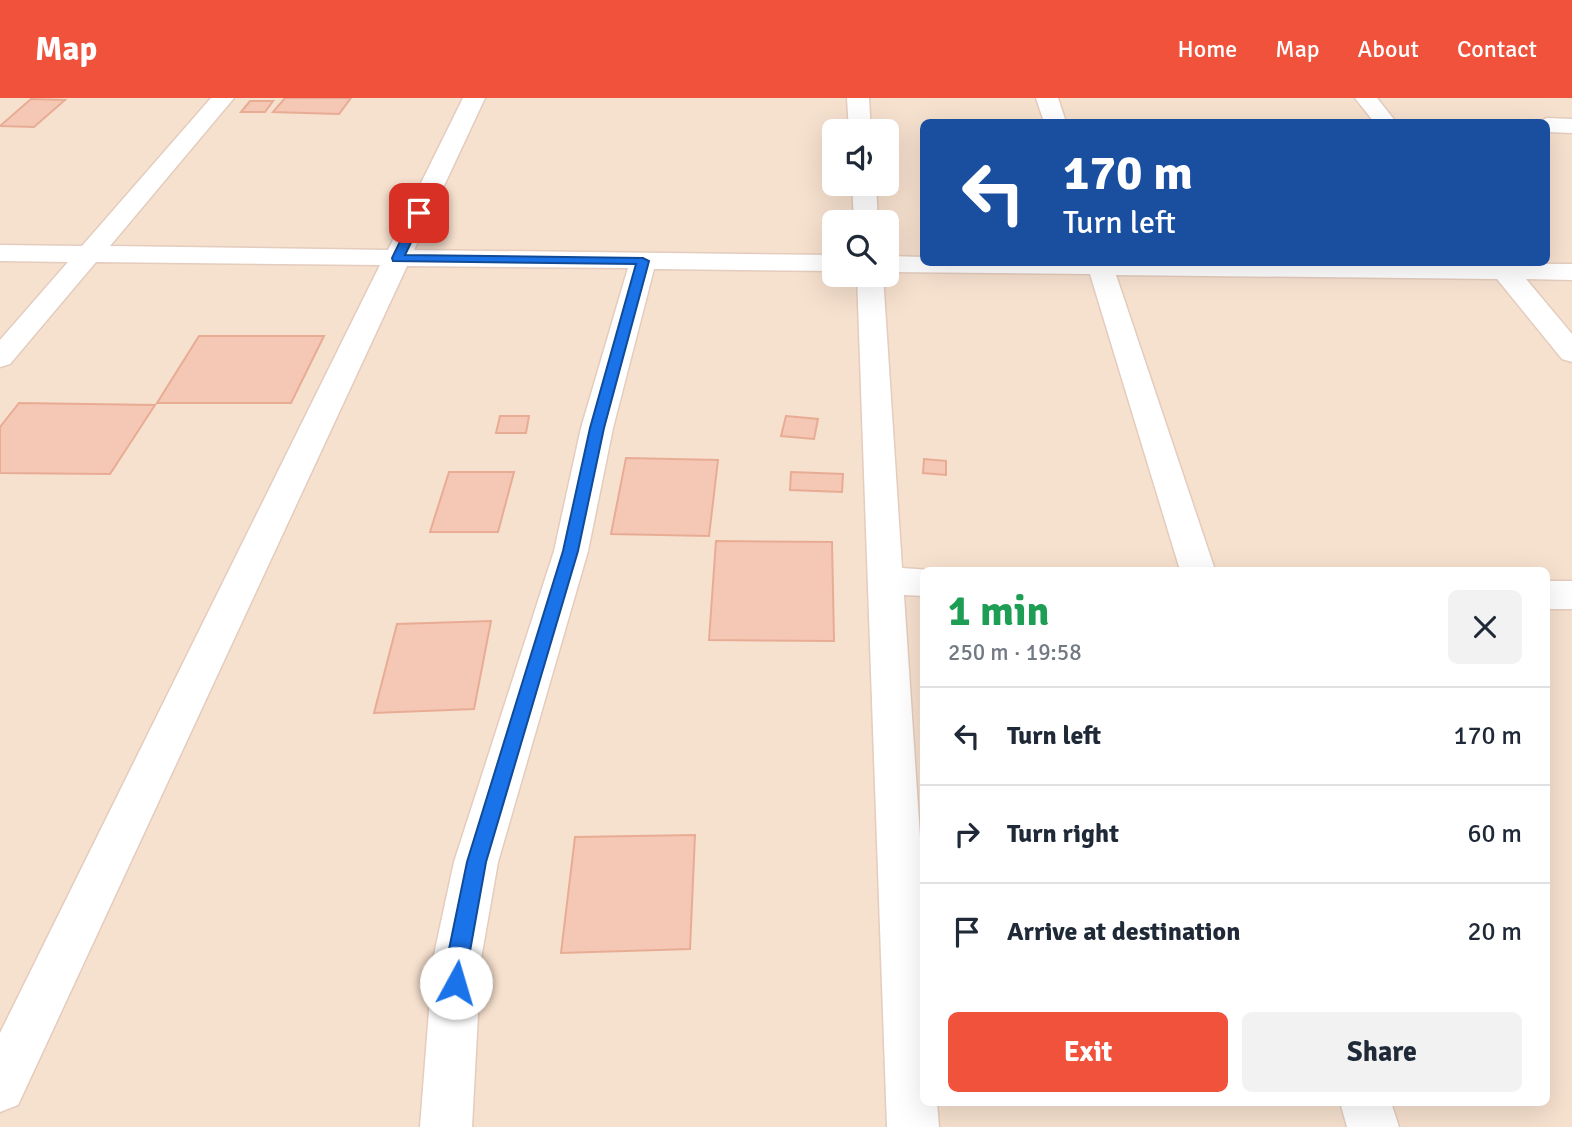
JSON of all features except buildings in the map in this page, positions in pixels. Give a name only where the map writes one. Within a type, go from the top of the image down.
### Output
[{"type":"street","points":[[0,358],[223,98]]},
{"type":"street","points":[[0,1087],[474,98]]},
{"type":"street","points":[[858,98],[859,119]]},
{"type":"street","points":[[1047,98],[1054,119]]},
{"type":"street","points":[[1366,98],[1383,119]]},
{"type":"street","points":[[1550,125],[1572,126]]},
{"type":"street","points":[[0,253],[822,263]]},
{"type":"street","points":[[446,1127],[457,959],[476,862],[571,551],[597,428],[643,261]]},
{"type":"street","points":[[899,264],[920,264]]},
{"type":"street","points":[[1101,266],[1196,567]]},
{"type":"street","points":[[1367,266],[1501,267],[1572,272]]},
{"type":"street","points":[[1501,267],[1572,354]]},
{"type":"street","points":[[871,287],[913,1127]]},
{"type":"street","points":[[885,581],[920,582]]},
{"type":"street","points":[[1550,595],[1572,595]]},
{"type":"street","points":[[1366,1106],[1373,1127]]},
{"type":"shaded area","points":[[0,98],[1572,98],[1572,1127],[0,1127]]},
{"type":"route","points":[[419,213],[397,258],[643,261],[597,428],[571,551],[476,862],[457,959],[456,983]]}]
